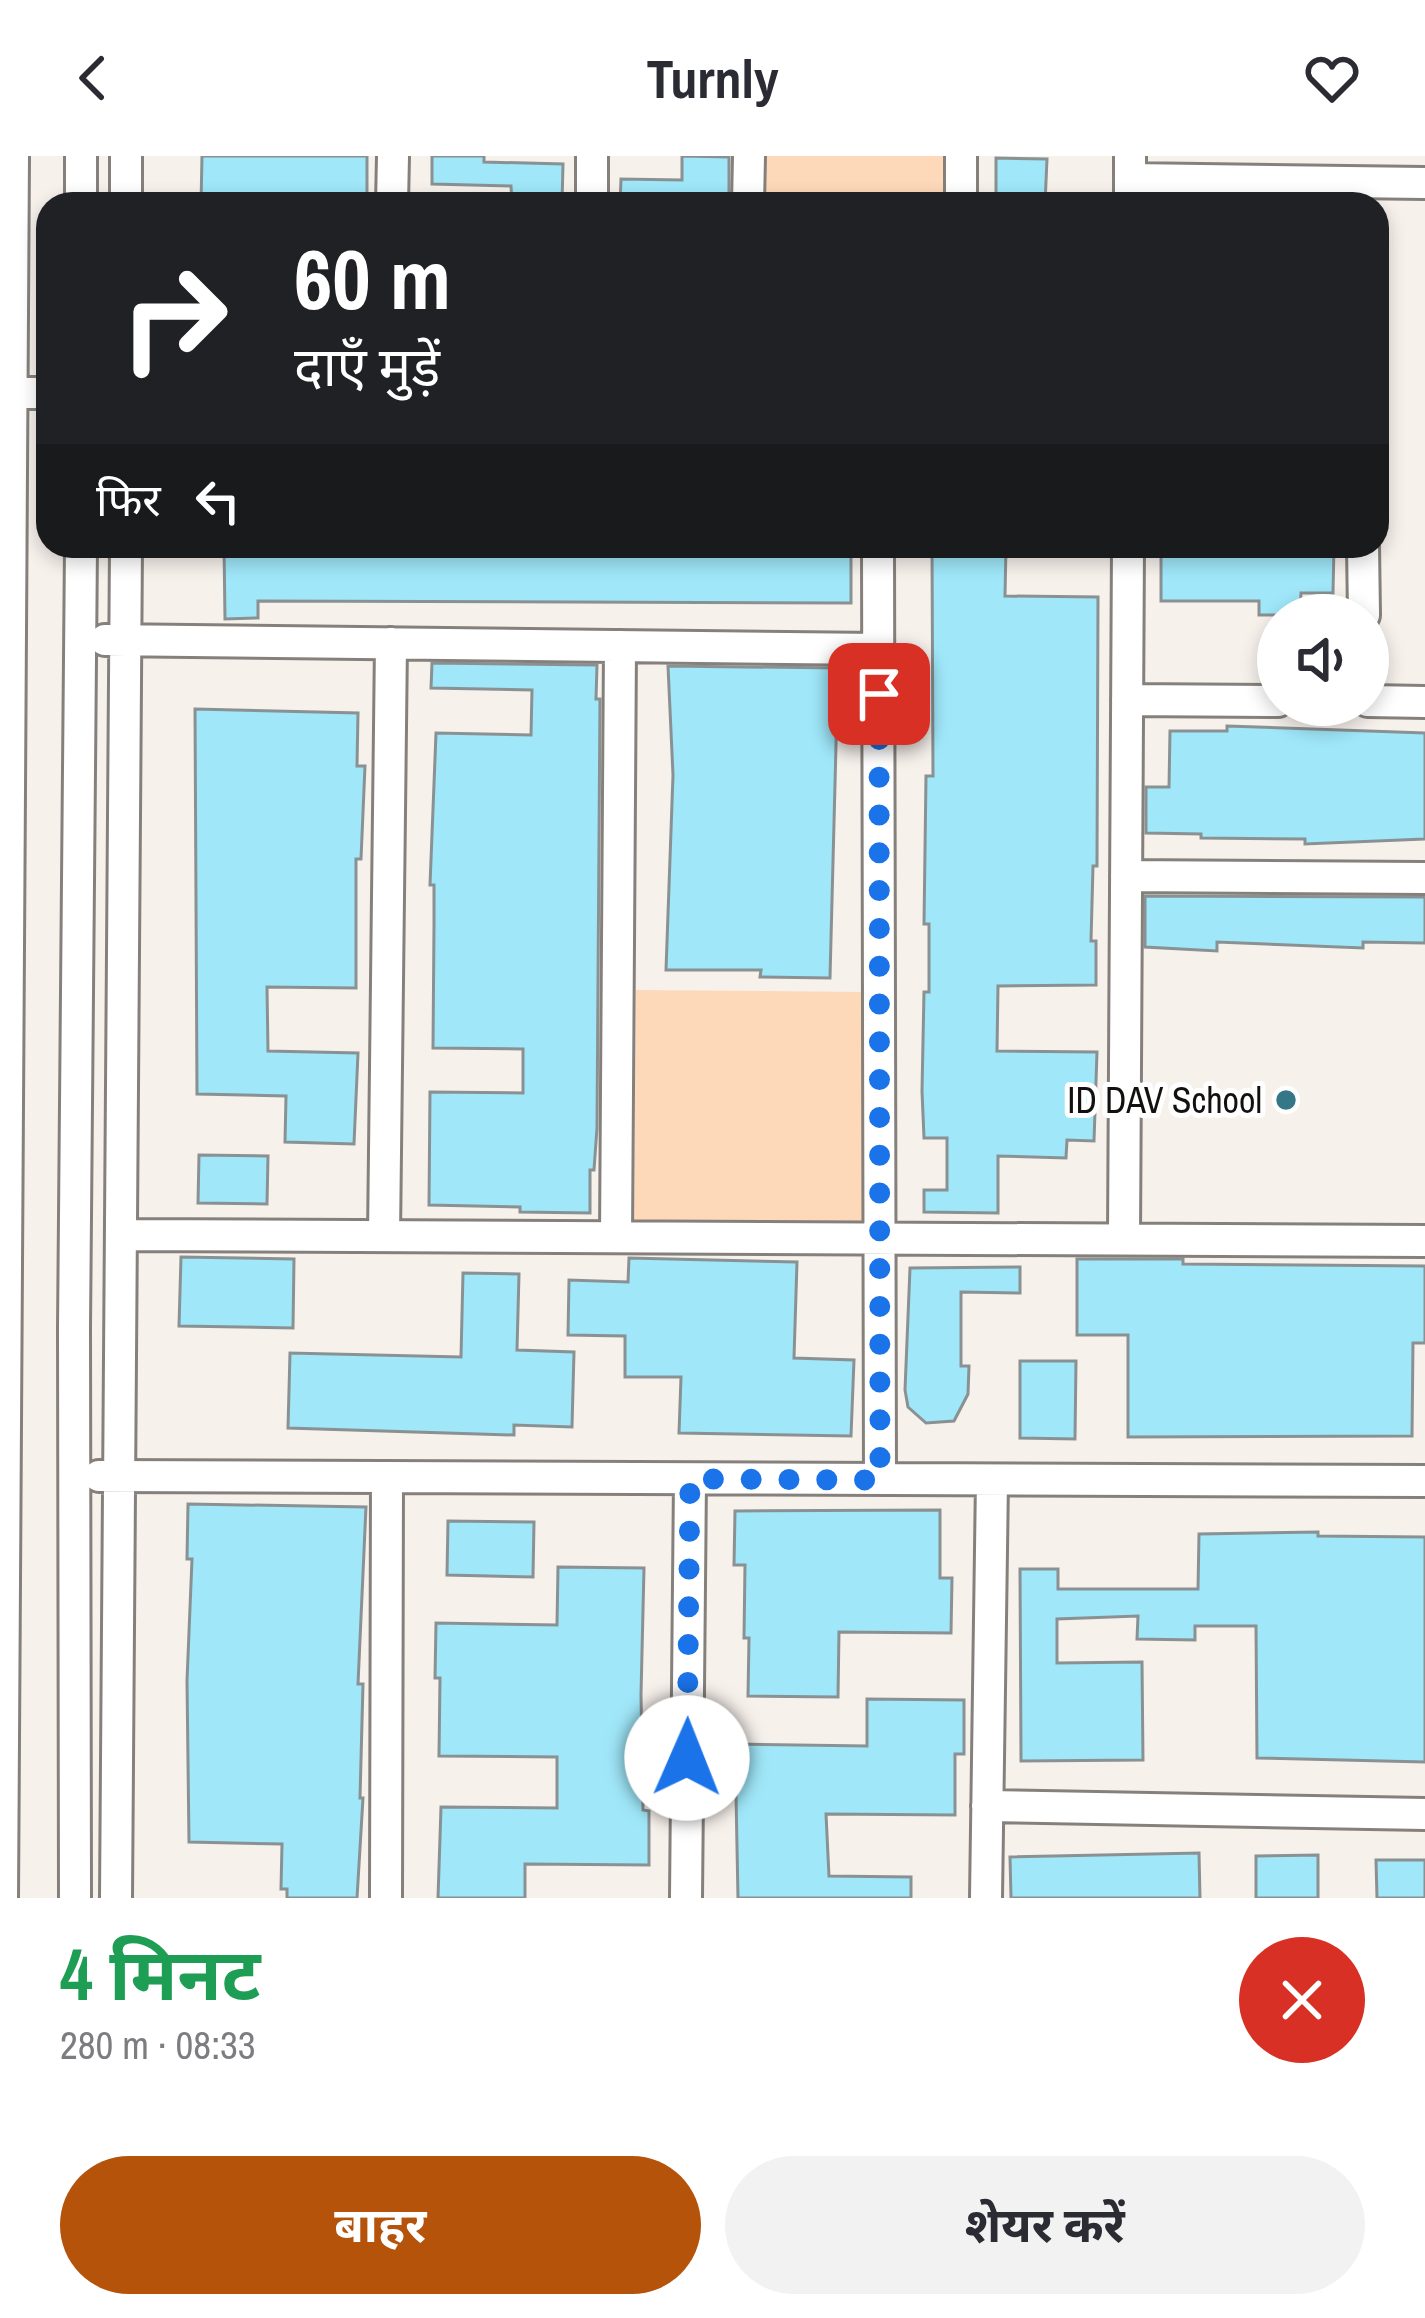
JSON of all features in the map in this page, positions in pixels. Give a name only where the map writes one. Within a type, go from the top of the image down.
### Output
[{"type":"street","points":[[2,1898],[5,393],[13,156]]},
{"type":"street","points":[[81,156],[81,192]]},
{"type":"street","points":[[126,156],[126,192]]},
{"type":"street","points":[[392,192],[393,156]]},
{"type":"street","points":[[592,156],[592,192]]},
{"type":"street","points":[[748,192],[749,156]]},
{"type":"street","points":[[961,156],[961,192]]},
{"type":"street","points":[[1130,180],[1345,192]]},
{"type":"street","points":[[1369,192],[1425,183]]},
{"type":"street","points":[[5,393],[36,393]]},
{"type":"street","points":[[75,1898],[81,558]]},
{"type":"street","points":[[116,1898],[125,558]]},
{"type":"street","points":[[878,558],[880,1480]]},
{"type":"street","points":[[1124,1239],[1128,558]]},
{"type":"street","points":[[1364,558],[1364,594]]},
{"type":"street","points":[[81,640],[879,649]]},
{"type":"street","points":[[384,1236],[391,644]]},
{"type":"street","points":[[616,1237],[620,646]]},
{"type":"street","points":[[1127,700],[1257,701]]},
{"type":"street","points":[[1389,701],[1425,702]]},
{"type":"street","points":[[1126,876],[1425,878]]},
{"type":"street","points":[[121,1235],[1425,1240]]},
{"type":"street","points":[[74,1476],[1425,1481]]},
{"type":"street","points":[[386,1898],[387,1478]]},
{"type":"street","points":[[686,1898],[690,1479]]},
{"type":"street","points":[[986,1898],[992,1480]]},
{"type":"street","points":[[987,1806],[1425,1814]]},
{"type":"shaded area","points":[[766,156],[947,156],[947,192],[766,192]]},
{"type":"shaded area","points":[[636,990],[864,992],[863,1222],[634,1221]]},
{"type":"building","points":[[202,156],[367,156],[367,192],[201,192]]},
{"type":"building","points":[[432,156],[563,164],[562,192],[432,184]]},
{"type":"building","points":[[682,156],[729,157],[729,192],[620,192],[621,179],[682,180]]},
{"type":"building","points":[[996,158],[1047,159],[1046,192],[996,192]]},
{"type":"building","points":[[224,558],[851,558],[851,603],[258,601],[258,618],[225,619]]},
{"type":"building","points":[[932,558],[1006,558],[1005,596],[1098,597],[1097,866],[1093,866],[1091,941],[1096,941],[1096,985],[998,986],[997,1051],[1097,1052],[1094,1141],[1067,1140],[1066,1158],[998,1156],[998,1213],[924,1212],[924,1190],[947,1190],[947,1138],[924,1138],[922,1091],[924,992],[929,992],[929,924],[924,924],[926,776],[933,776]]},
{"type":"building","points":[[1161,558],[1334,558],[1333,593],[1257,594],[1257,601],[1161,601]]},
{"type":"building","points":[[432,663],[597,665],[597,1128],[590,1213],[429,1205],[430,1092],[523,1093],[523,1049],[433,1048],[434,885],[430,885],[436,733],[531,735],[532,690],[431,688]]},
{"type":"building","points":[[668,666],[838,668],[830,978],[760,977],[761,970],[666,970],[673,775]]},
{"type":"building","points":[[195,709],[358,713],[357,766],[365,766],[361,859],[356,859],[356,988],[267,987],[268,1051],[358,1053],[354,1144],[285,1142],[286,1096],[197,1094]]},
{"type":"building","points":[[1227,726],[1425,733],[1425,839],[1305,844],[1305,839],[1146,833],[1146,787],[1169,787],[1170,731],[1227,731]]},
{"type":"building","points":[[1145,896],[1425,897],[1425,943],[1363,942],[1363,948],[1217,942],[1217,951],[1145,947]]},
{"type":"building","points":[[199,1155],[268,1156],[267,1204],[198,1203]]},
{"type":"building","points":[[181,1257],[294,1259],[293,1328],[179,1326]]},
{"type":"building","points":[[629,1258],[797,1262],[794,1358],[854,1360],[851,1436],[679,1433],[681,1377],[625,1377],[625,1336],[568,1335],[569,1280],[628,1282]]},
{"type":"building","points":[[1077,1259],[1425,1266],[1425,1343],[1413,1343],[1412,1436],[1128,1437],[1128,1335],[1077,1335]]},
{"type":"building","points":[[1020,1267],[1020,1293],[961,1292],[961,1366],[969,1366],[968,1394],[954,1421],[926,1423],[908,1407],[905,1390],[910,1268]]},
{"type":"building","points":[[463,1273],[519,1274],[517,1350],[574,1352],[572,1427],[514,1425],[514,1435],[288,1428],[290,1353],[461,1357]]},
{"type":"building","points":[[1020,1361],[1076,1361],[1075,1439],[1020,1438]]},
{"type":"building","points":[[188,1504],[366,1507],[358,1684],[363,1684],[363,1798],[357,1898],[287,1898],[287,1889],[281,1889],[282,1844],[189,1842],[187,1681],[192,1559],[187,1559]]},
{"type":"building","points":[[940,1510],[940,1578],[952,1578],[951,1633],[839,1632],[838,1697],[748,1696],[745,1565],[734,1565],[735,1511]]},
{"type":"building","points":[[448,1521],[534,1522],[533,1577],[447,1575]]},
{"type":"building","points":[[1318,1532],[1318,1536],[1425,1537],[1425,1762],[1257,1758],[1256,1626],[1195,1626],[1195,1640],[1137,1639],[1138,1616],[1057,1619],[1057,1663],[1142,1662],[1143,1760],[1021,1761],[1020,1569],[1058,1569],[1058,1589],[1198,1589],[1199,1534]]},
{"type":"building","points":[[558,1567],[644,1568],[641,1695],[649,1865],[525,1864],[525,1898],[438,1898],[441,1807],[557,1808],[557,1757],[439,1756],[436,1623],[557,1625]]},
{"type":"building","points":[[867,1699],[964,1700],[964,1754],[955,1754],[955,1815],[826,1814],[829,1876],[911,1877],[911,1898],[738,1898],[735,1744],[867,1746]]},
{"type":"building","points":[[1199,1853],[1200,1898],[1011,1898],[1010,1857]]},
{"type":"building","points":[[1318,1855],[1318,1898],[1256,1898],[1256,1856]]},
{"type":"building","points":[[1376,1860],[1425,1860],[1425,1898],[1377,1898]]},
{"type":"place","name":"ID DAV School","points":[[1286,1100]]},
{"type":"route","points":[[687,1758],[690,1479],[880,1480],[879,694]]}]
